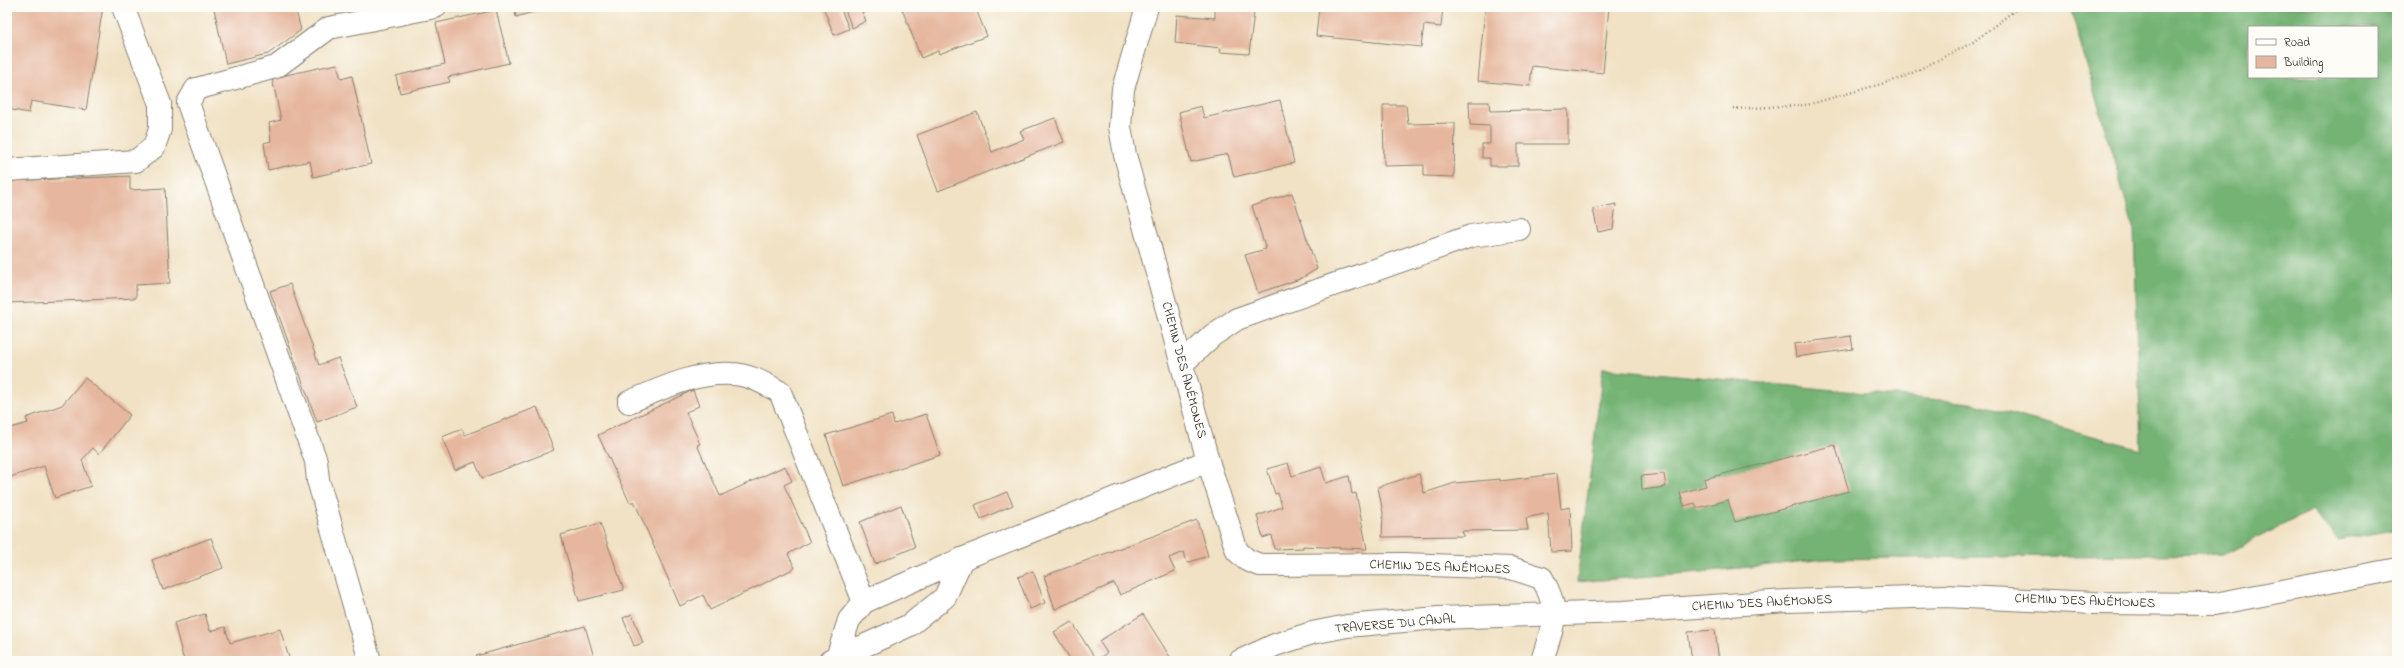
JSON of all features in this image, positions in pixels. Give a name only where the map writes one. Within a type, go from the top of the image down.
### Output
[{"type":"street","points":[[7,170],[136,161],[154,147],[160,129],[160,104],[123,7]]},
{"type":"street","points":[[370,661],[318,480],[316,461],[188,103],[196,89],[276,67],[329,28],[435,7]]},
{"type":"street","name":"CHEMIN DES ANÉMONES","points":[[1146,7],[1123,89],[1120,127],[1125,155],[1183,363],[1208,461],[1237,551],[1247,560],[1260,565],[1404,564],[1511,568],[1542,578],[1552,596],[1555,613],[1623,612],[1787,601],[1944,596],[2094,603],[2215,604],[2397,569]]},
{"type":"street","points":[[1183,363],[1213,335],[1237,319],[1472,236],[1519,229]]},
{"type":"street","points":[[629,402],[687,378],[732,374],[758,380],[780,392],[864,602]]},
{"type":"street","points":[[834,660],[849,620],[864,602],[962,559],[1208,461]]},
{"type":"street","points":[[834,660],[910,625],[945,597],[962,559]]},
{"type":"street","points":[[1542,661],[1555,613]]},
{"type":"street","name":"TRAVERSE DU CANAL","points":[[1240,661],[1275,644],[1312,633],[1347,626],[1438,618],[1555,613]]},
{"type":"path","points":[[1733,109],[1807,105],[1902,78],[1972,43],[2019,7]]},
{"type":"green space","points":[[2070,7],[2397,7],[2397,529],[2338,540],[2312,510],[2226,554],[1827,559],[1701,572],[1577,582],[1603,368],[1971,403],[2141,449],[2134,230]]},
{"type":"building","points":[[7,7],[103,7],[86,110],[31,101],[29,113],[7,109],[10,97],[7,97]]},
{"type":"building","points":[[222,7],[295,7],[301,30],[268,54],[226,64],[214,9]]},
{"type":"building","points":[[514,7],[551,7],[516,17]]},
{"type":"building","points":[[823,7],[840,7],[849,29],[834,35]]},
{"type":"building","points":[[844,7],[860,7],[866,21],[852,28]]},
{"type":"building","points":[[908,7],[975,7],[987,36],[939,54],[938,51],[921,58],[902,9]]},
{"type":"building","points":[[1223,7],[1254,12],[1249,54],[1220,52],[1221,48],[1175,43],[1177,15],[1215,18],[1215,8]]},
{"type":"building","points":[[1319,7],[1443,7],[1441,27],[1424,25],[1421,47],[1316,36]]},
{"type":"building","points":[[1481,7],[1609,7],[1603,73],[1532,66],[1530,86],[1478,81],[1485,8]]},
{"type":"building","points":[[496,10],[509,63],[448,77],[450,82],[400,93],[396,76],[445,64],[436,23]]},
{"type":"building","points":[[337,64],[341,79],[352,76],[371,164],[313,177],[310,161],[268,170],[264,143],[271,141],[269,123],[281,120],[272,78]]},
{"type":"building","points":[[1280,100],[1294,163],[1234,177],[1228,154],[1191,162],[1179,112],[1201,106],[1204,118]]},
{"type":"building","points":[[1469,102],[1489,102],[1490,111],[1568,109],[1568,144],[1518,144],[1518,166],[1490,166],[1490,158],[1482,158],[1482,144],[1490,144],[1490,126],[1470,125]]},
{"type":"building","points":[[1383,105],[1406,105],[1408,124],[1455,123],[1454,177],[1424,176],[1424,165],[1384,166]]},
{"type":"building","points":[[977,112],[992,152],[1024,139],[1020,131],[1055,118],[1064,142],[938,191],[917,135]]},
{"type":"building","points":[[130,176],[130,190],[165,188],[170,283],[136,285],[136,298],[7,303],[7,181]]},
{"type":"building","points":[[1292,193],[1317,269],[1300,279],[1258,293],[1245,255],[1266,249],[1252,206]]},
{"type":"building","points":[[1616,204],[1613,229],[1598,232],[1593,209]]},
{"type":"building","points":[[290,284],[319,365],[338,358],[357,407],[317,422],[270,291]]},
{"type":"building","points":[[1851,336],[1853,349],[1796,357],[1794,344]]},
{"type":"building","points":[[85,378],[130,415],[99,454],[93,448],[82,460],[91,486],[55,498],[44,466],[7,478],[7,429],[28,423],[26,418],[62,405]]},
{"type":"building","points":[[693,390],[699,406],[686,412],[700,444],[697,445],[720,496],[785,466],[792,481],[784,485],[810,542],[788,554],[795,568],[710,610],[703,595],[680,606],[634,501],[630,503],[598,435]]},
{"type":"building","points":[[537,407],[554,450],[482,478],[475,462],[455,470],[442,437],[462,429],[465,435]]},
{"type":"building","points":[[926,414],[940,455],[843,486],[826,435],[892,415],[894,424]]},
{"type":"building","points":[[1835,445],[1849,491],[1735,522],[1728,500],[1697,508],[1695,503],[1684,506],[1680,493],[1706,486],[1704,479]]},
{"type":"building","points":[[1288,463],[1292,476],[1321,467],[1326,483],[1349,476],[1352,494],[1356,493],[1367,549],[1303,546],[1303,548],[1274,549],[1272,535],[1263,538],[1257,516],[1282,507],[1278,493],[1275,494],[1267,469]]},
{"type":"building","points":[[1419,474],[1424,493],[1455,483],[1500,479],[1500,481],[1557,474],[1561,509],[1570,507],[1572,551],[1551,552],[1548,513],[1526,518],[1528,530],[1462,531],[1464,536],[1382,537],[1383,513],[1378,487]]},
{"type":"building","points":[[1664,474],[1666,487],[1642,490],[1641,476]]},
{"type":"building","points":[[1007,492],[1013,505],[981,519],[975,505]]},
{"type":"building","points":[[901,505],[915,547],[875,564],[860,522]]},
{"type":"building","points":[[1197,520],[1208,556],[1187,563],[1184,552],[1169,558],[1175,571],[1120,595],[1114,583],[1055,609],[1044,576]]},
{"type":"building","points":[[600,523],[624,590],[579,601],[561,535]]},
{"type":"building","points":[[211,538],[223,568],[163,590],[152,560]]},
{"type":"building","points":[[1033,571],[1045,603],[1030,609],[1018,577]]},
{"type":"building","points":[[205,614],[210,631],[225,627],[230,643],[280,629],[290,661],[184,661],[174,623]]},
{"type":"building","points":[[632,614],[643,643],[634,646],[623,618]]},
{"type":"building","points":[[1143,614],[1172,660],[1171,661],[1067,661],[1070,659],[1054,632],[1072,622],[1096,660],[1107,653],[1099,641]]},
{"type":"building","points":[[585,626],[595,661],[477,661],[476,656]]},
{"type":"building","points":[[1715,630],[1719,661],[1692,661],[1688,632]]}]
